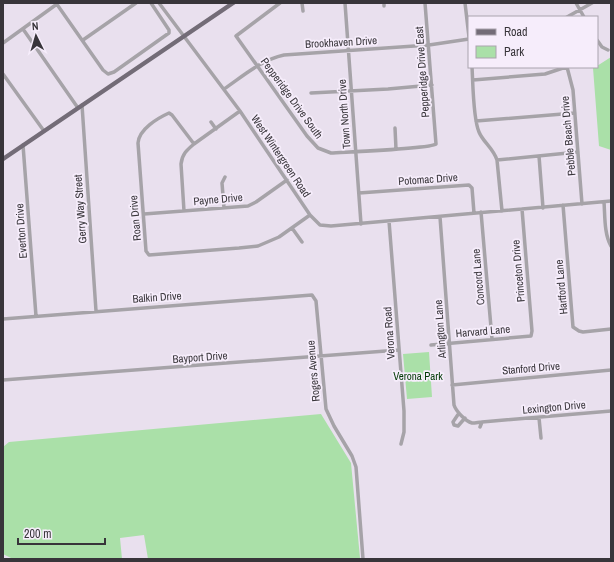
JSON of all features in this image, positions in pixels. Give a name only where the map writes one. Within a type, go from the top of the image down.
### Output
[{"type":"main road","points":[[3,159],[233,3]]},
{"type":"street","points":[[3,43],[57,3],[103,70],[108,74],[114,72],[169,33],[169,30],[151,3]]},
{"type":"street","points":[[82,40],[136,3]]},
{"type":"street","name":"West Wintergreen Road","points":[[159,3],[240,111],[310,215],[318,223],[324,226],[361,224],[611,201]]},
{"type":"street","name":"Pepperidge Drive South","points":[[280,3],[236,36],[316,147],[328,152],[356,151],[434,145],[436,144],[436,141]]},
{"type":"street","points":[[302,3],[303,11]]},
{"type":"street","name":"Town North Drive","points":[[345,3],[361,224]]},
{"type":"street","name":"Pepperidge Drive East","points":[[425,3],[436,141]]},
{"type":"street","points":[[465,3],[468,29]]},
{"type":"street","points":[[576,3],[583,16]]},
{"type":"street","points":[[569,16],[592,3]]},
{"type":"street","points":[[23,29],[80,107]]},
{"type":"street","name":"Brookhaven Drive","points":[[224,89],[257,66],[268,60],[284,55],[429,45],[468,38]]},
{"type":"street","points":[[598,41],[602,47],[608,50]]},
{"type":"street","points":[[472,68],[476,121],[481,135],[493,150],[497,160],[502,211]]},
{"type":"street","points":[[473,80],[545,74],[563,68]]},
{"type":"street","name":"Pebble Beach Drive","points":[[566,68],[572,85],[582,204]]},
{"type":"street","points":[[3,74],[44,131]]},
{"type":"street","points":[[311,93],[432,85]]},
{"type":"street","name":"Gerry Way Street","points":[[80,107],[96,311]]},
{"type":"street","points":[[184,211],[181,160],[184,153],[240,111]]},
{"type":"street","name":"Roan Drive","points":[[194,144],[169,113],[152,124],[139,136],[138,143],[146,251],[149,255],[258,246],[279,237],[310,215]]},
{"type":"street","points":[[476,121],[575,113]]},
{"type":"street","points":[[211,122],[216,129]]},
{"type":"street","points":[[395,128],[396,148]]},
{"type":"street","name":"Everton Drive","points":[[23,145],[36,316]]},
{"type":"street","points":[[497,160],[578,152]]},
{"type":"street","points":[[539,156],[543,208]]},
{"type":"street","points":[[224,208],[222,183],[225,176]]},
{"type":"street","name":"Payne Drive","points":[[144,214],[245,206],[252,204],[287,180]]},
{"type":"street","name":"Potomac Drive","points":[[359,193],[469,185],[472,188],[474,213]]},
{"type":"street","points":[[604,202],[608,239],[611,246]]},
{"type":"street","name":"Hartford Lane","points":[[563,205],[573,327],[583,332],[611,330]]},
{"type":"street","name":"Princeton Drive","points":[[522,209],[532,330]]},
{"type":"street","name":"Concord Lane","points":[[481,212],[492,340]]},
{"type":"street","name":"Arlington Lane","points":[[440,216],[452,385],[454,404],[459,413],[453,422],[454,425],[458,426],[465,418]]},
{"type":"street","name":"Verona Road","points":[[389,221],[404,411],[404,432],[401,444]]},
{"type":"street","points":[[292,228],[302,242]]},
{"type":"street","name":"Balkin Drive","points":[[3,319],[312,295]]},
{"type":"street","name":"Rogers Avenue","points":[[312,295],[316,301],[326,409],[336,431],[352,456],[356,467],[363,559]]},
{"type":"street","name":"Harvard Lane","points":[[431,345],[529,337],[532,336],[532,330]]},
{"type":"street","name":"Bayport Drive","points":[[3,380],[399,350]]},
{"type":"street","name":"Stanford Drive","points":[[452,385],[611,370]]},
{"type":"street","name":"Lexington Drive","points":[[482,422],[611,411]]},
{"type":"street","points":[[459,413],[471,422],[482,422],[480,427]]},
{"type":"street","points":[[539,418],[541,438]]},
{"type":"green space","points":[[611,57],[611,150],[599,146],[593,68],[598,68],[598,65]]},
{"type":"green space","name":"Verona Park","points":[[429,352],[432,397],[407,399],[403,354]]},
{"type":"green space","points":[[321,414],[351,463],[360,558],[148,559],[144,535],[120,538],[122,559],[13,559],[3,554],[3,447],[9,442]]}]
